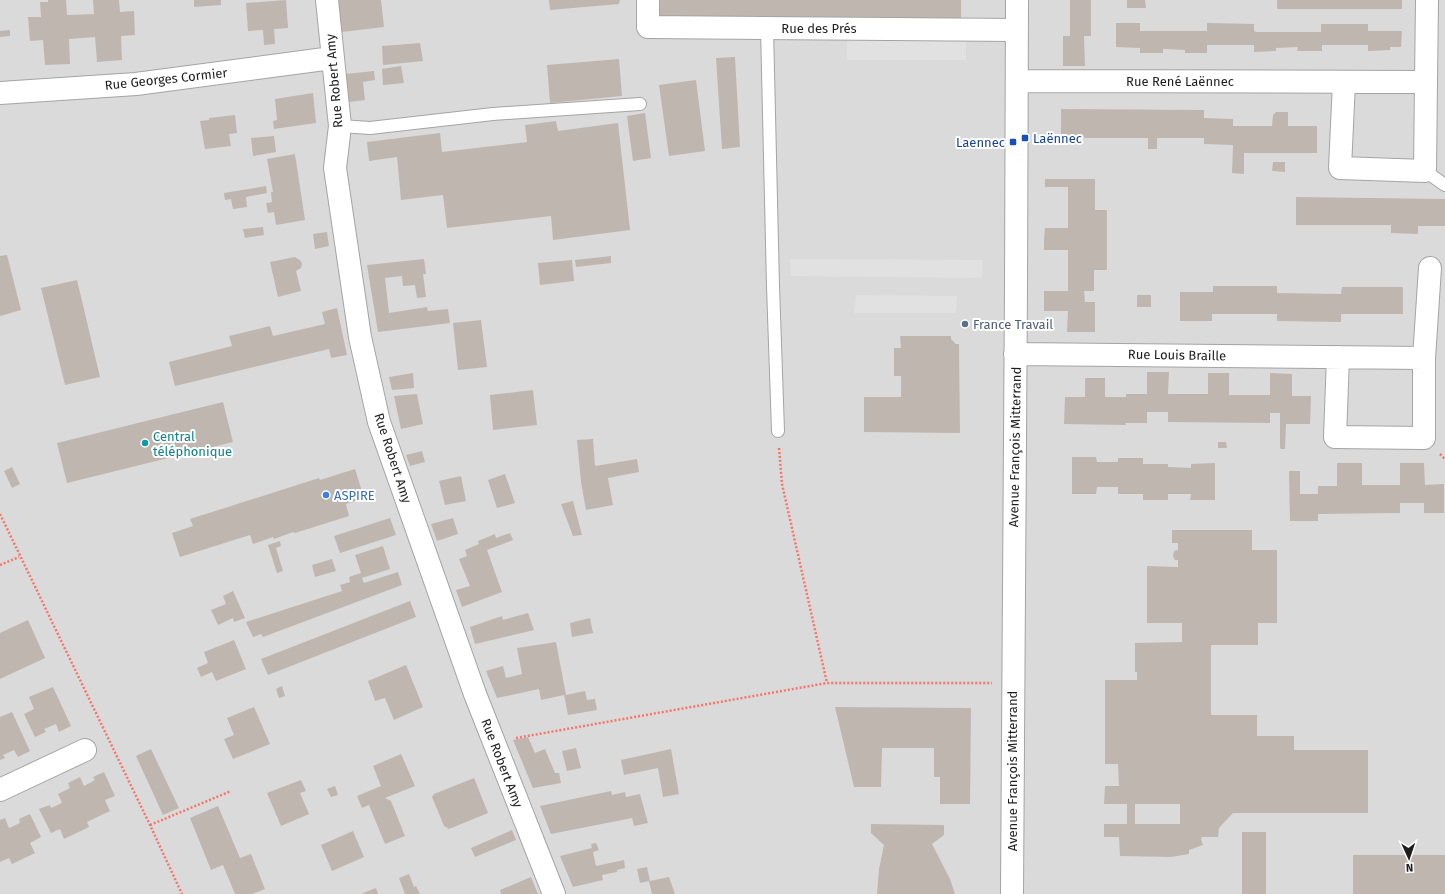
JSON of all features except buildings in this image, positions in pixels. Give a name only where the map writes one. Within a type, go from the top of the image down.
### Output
[{"type":"street","name":"Rue Robert Amy","points":[[327,0],[340,126],[335,168],[360,337],[379,422],[475,694],[554,894]]},
{"type":"street","name":"Rue des Prés","points":[[648,0],[648,27],[1017,30]]},
{"type":"street","name":"Avenue François Mitterrand","points":[[1012,894],[1017,0]]},
{"type":"street","points":[[1344,82],[1340,168],[1425,171],[1428,0]]},
{"type":"street","name":"Rue Georges Cormier","points":[[0,93],[136,84],[332,58]]},
{"type":"street","name":"Rue René Laënnec","points":[[1017,81],[1426,82]]},
{"type":"street","points":[[1338,357],[1335,437],[1424,438],[1424,358],[1430,268]]},
{"type":"street","name":"Rue Louis Braille","points":[[1016,354],[1424,358]]},
{"type":"street","points":[[0,790],[85,750]]},
{"type":"lane","points":[[767,28],[773,293],[778,431]]},
{"type":"lane","points":[[340,126],[370,128],[493,114],[640,104]]},
{"type":"lane","points":[[1425,171],[1445,185]]},
{"type":"path","points":[[778,431],[782,484],[827,683]]},
{"type":"path","points":[[0,514],[182,894]]},
{"type":"path","points":[[0,565],[20,557]]},
{"type":"path","points":[[494,742],[827,683],[1012,683]]},
{"type":"path","points":[[150,825],[231,791]]},
{"type":"shaded area","points":[[0,0],[1445,0],[1445,894],[0,894]]},
{"type":"shaded area","points":[[966,39],[966,60],[847,60],[847,40]]},
{"type":"shaded area","points":[[790,259],[983,260],[982,278],[791,276]]},
{"type":"shaded area","points":[[856,295],[957,296],[956,313],[854,313]]},
{"type":"place","name":"Laënnec","points":[[1025,138]]},
{"type":"place","name":"Laennec","points":[[1013,142]]},
{"type":"place","name":"France Travail","points":[[965,324]]},
{"type":"place","name":"Central téléphonique","points":[[145,443]]},
{"type":"place","name":"ASPIRE","points":[[326,495]]}]
